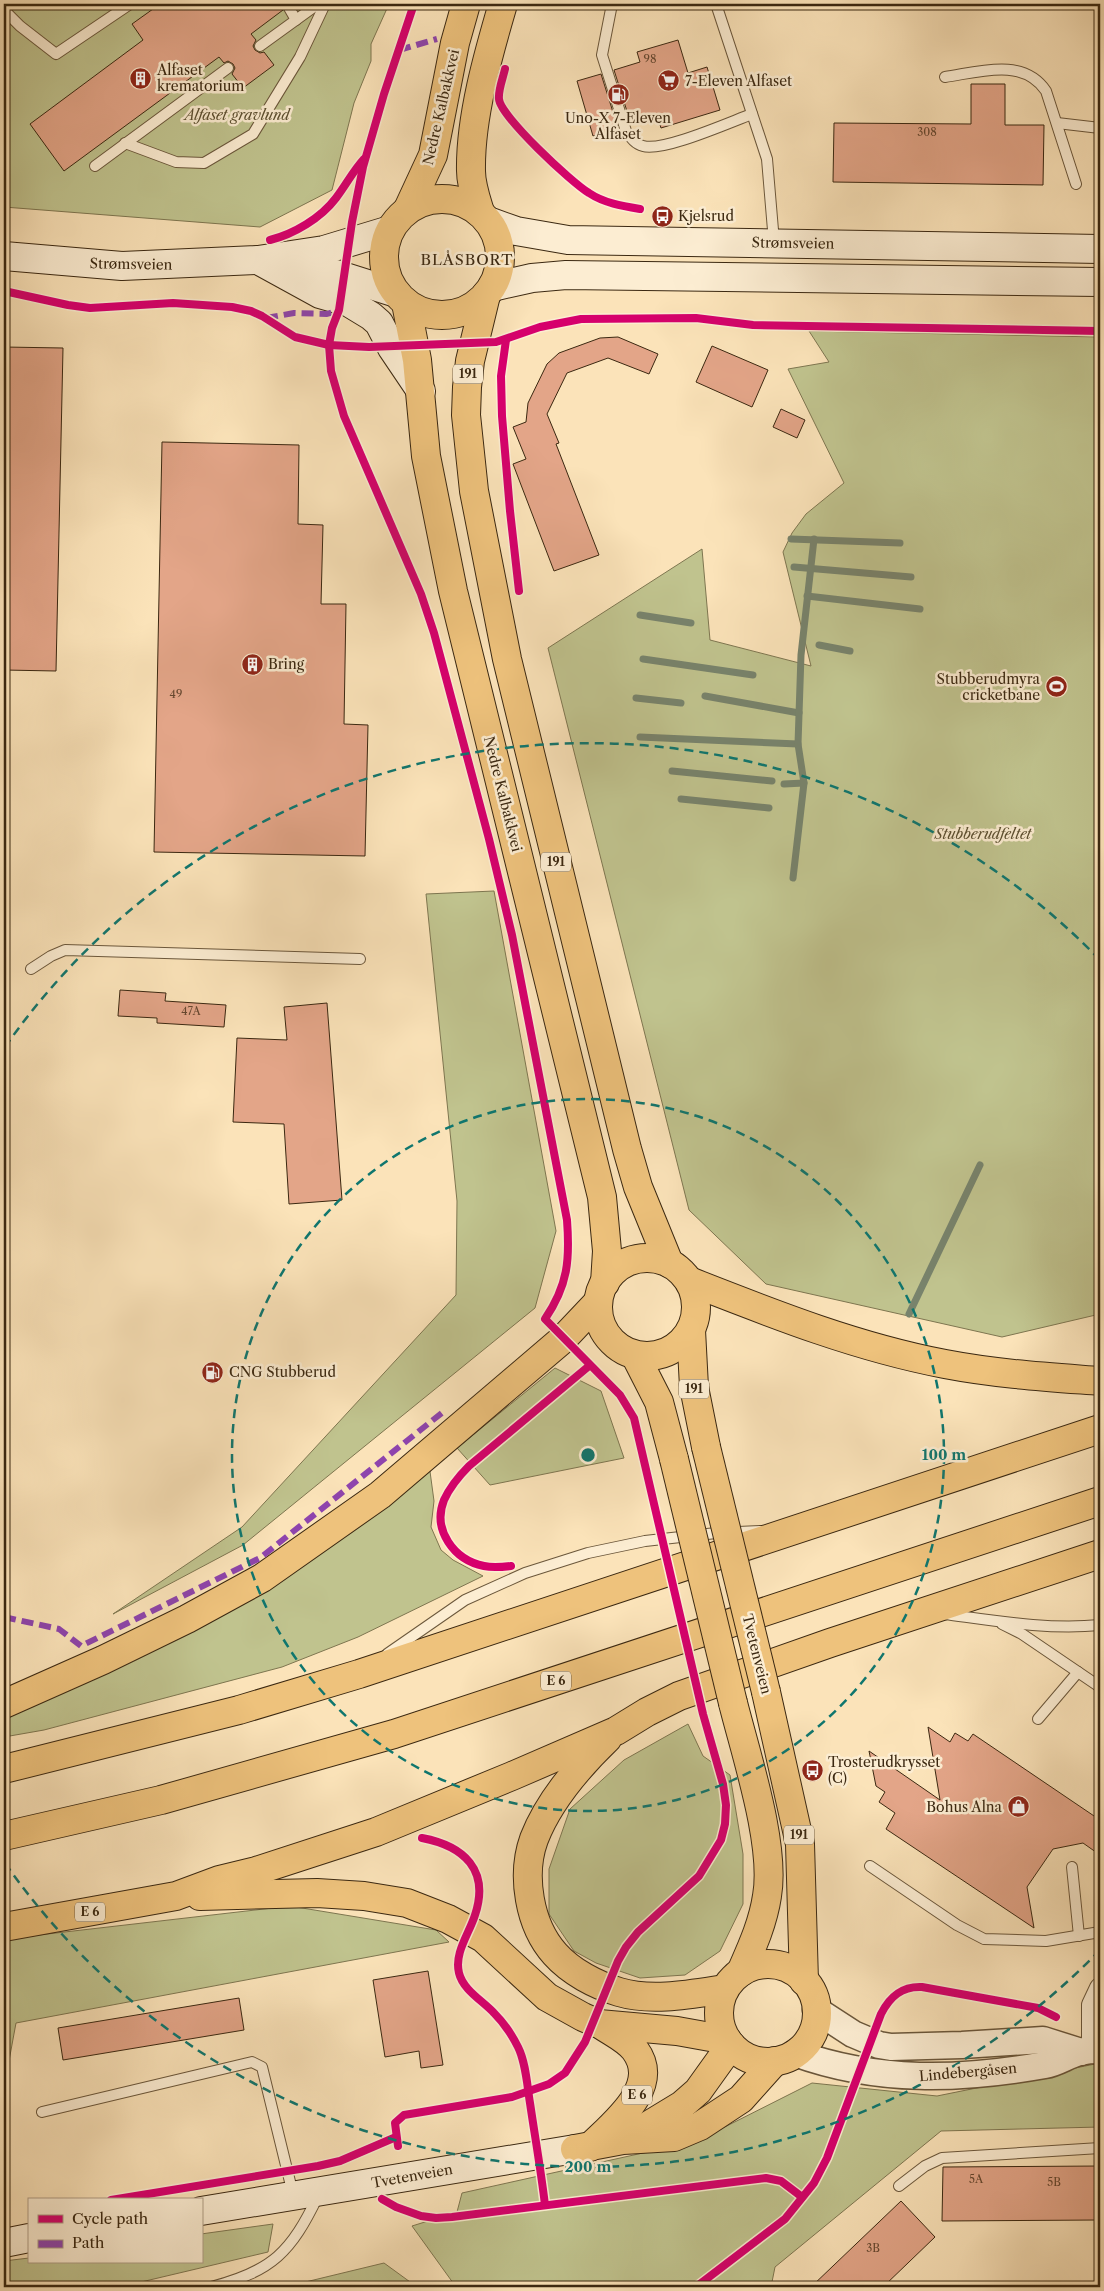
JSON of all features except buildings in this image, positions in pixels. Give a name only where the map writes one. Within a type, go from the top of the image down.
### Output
[{"type":"highway","name":"Nedre Kalbakkvei","points":[[408,208],[433,155],[455,43],[466,4]]},
{"type":"highway","points":[[484,217],[467,204],[452,199],[437,198],[408,208],[390,230],[383,256],[387,276],[401,298],[422,312],[439,315],[457,313],[473,306],[489,291],[500,260],[497,240],[484,217],[472,181],[472,153],[486,65],[503,4]]},
{"type":"highway","name":"191","points":[[489,291],[470,360],[466,415],[469,455],[494,600],[627,1150],[638,1187],[669,1263],[689,1281],[696,1300],[696,1310],[691,1330]]},
{"type":"highway","name":"Nedre Kalbakkvei","points":[[401,298],[413,331],[421,391],[426,456],[453,591],[602,1197],[607,1251],[602,1292]]},
{"type":"highway","points":[[4,1704],[112,1656],[187,1619],[262,1578],[380,1495],[563,1339],[602,1292],[614,1271],[626,1263],[640,1258],[655,1259],[669,1263]]},
{"type":"highway","points":[[689,1281],[811,1328],[877,1348],[945,1364],[1006,1374],[1093,1380]]},
{"type":"highway","name":"191","points":[[602,1292],[601,1325],[607,1335],[624,1350],[635,1354],[659,1402],[759,1809],[768,1868],[768,1894],[762,1920],[733,1981],[720,2002],[718,2015],[729,2043]]},
{"type":"highway","points":[[635,1354],[648,1356],[661,1354],[673,1349],[691,1330]]},
{"type":"highway","name":"Tvetenveien","points":[[583,2148],[623,2140],[674,2137],[700,2126],[742,2099],[785,2057],[812,2034],[816,2010],[813,1995],[804,1981],[800,1844],[766,1692],[706,1447],[694,1387],[691,1330]]},
{"type":"highway","points":[[4,1769],[238,1710],[359,1674],[1100,1429]]},
{"type":"highway","name":"E 6","points":[[4,1836],[161,1800],[394,1734],[1100,1501]]},
{"type":"highway","name":"E 6","points":[[733,1981],[670,1995],[634,1995],[620,1992],[586,1978],[554,1954],[537,1923],[528,1890],[530,1856],[539,1827],[555,1800],[592,1754],[616,1731],[646,1712],[679,1696],[1100,1554]]},
{"type":"highway","name":"E 6","points":[[176,1896],[219,1880],[256,1871],[376,1832],[512,1776],[580,1744],[616,1731]]},
{"type":"highway","name":"E 6","points":[[4,1927],[176,1896],[317,1893],[364,1896],[406,1904],[448,1919],[483,1938],[547,1997],[571,2012],[613,2028],[677,2031],[729,2043]]},
{"type":"highway","points":[[733,1981],[762,1965],[774,1965],[786,1968],[804,1981]]},
{"type":"highway","name":"E 6","points":[[583,2148],[628,2109],[640,2086],[641,2062],[634,2050],[613,2028]]},
{"type":"highway","points":[[729,2043],[743,2055],[759,2061],[785,2057]]},
{"type":"highway","name":"Tvetenveien","points":[[623,2140],[682,2105],[698,2091],[729,2043]]},
{"type":"main road","name":"Strømsveien","points":[[484,217],[516,231],[568,240],[1100,249]]},
{"type":"main road","name":"Strømsveien","points":[[4,256],[122,266],[258,260],[324,250],[390,230]]},
{"type":"main road","name":"Strømsveien","points":[[258,260],[336,274],[401,298]]},
{"type":"main road","points":[[258,260],[320,294],[348,302],[371,316],[379,323],[392,348],[421,391]]},
{"type":"main road","points":[[489,291],[532,278],[566,276],[1100,282]]},
{"type":"main road","name":"Tvetenveien","points":[[202,2211],[583,2148]]},
{"type":"main road","points":[[4,2244],[28,2238]]},
{"type":"street","points":[[1091,2051],[1092,2005],[1100,1988]]},
{"type":"street","name":"Lindebergåsen","points":[[816,2010],[853,2034],[868,2041],[891,2047],[1043,2040],[1091,2051]]},
{"type":"street","name":"Lindebergåsen","points":[[785,2057],[851,2069],[920,2078],[967,2075],[1048,2065],[1091,2051]]},
{"type":"lane","points":[[4,10],[56,54],[130,4]]},
{"type":"lane","points":[[260,46],[318,4]]},
{"type":"lane","points":[[125,143],[176,162],[204,162],[253,134],[300,57],[325,4]]},
{"type":"lane","points":[[612,4],[602,55],[626,131],[633,141],[642,146],[663,146],[752,114]]},
{"type":"lane","points":[[716,4],[767,159],[774,244]]},
{"type":"lane","points":[[288,6],[296,20]]},
{"type":"lane","points":[[95,166],[228,68]]},
{"type":"lane","points":[[945,77],[1007,68],[1026,72],[1039,80],[1046,91],[1076,184]]},
{"type":"lane","points":[[1057,123],[1100,128]]},
{"type":"lane","points":[[31,969],[50,956],[65,950],[360,959]]},
{"type":"lane","points":[[359,1674],[465,1600],[525,1573],[588,1553],[645,1541],[716,1533],[801,1529]]},
{"type":"lane","points":[[927,1611],[996,1621],[1069,1627],[1100,1625]]},
{"type":"lane","points":[[996,1621],[1022,1634],[1100,1687]]},
{"type":"lane","points":[[1038,1719],[1078,1672]]},
{"type":"lane","points":[[870,1866],[957,1925],[984,1939],[1046,1942],[1100,1932]]},
{"type":"lane","points":[[1072,1867],[1079,1936]]},
{"type":"lane","points":[[42,2112],[252,2062],[262,2067],[306,2195],[303,2228],[276,2260],[260,2270],[232,2282],[211,2287]]},
{"type":"lane","points":[[899,2186],[925,2166],[942,2158],[1100,2148]]},
{"type":"green space","name":"Alfaset gravlund","points":[[4,4],[389,4],[371,44],[371,61],[354,103],[332,190],[260,227],[4,207]]},
{"type":"green space","name":"Stubberudfeltet","points":[[809,331],[1100,337],[1100,1314],[1002,1337],[766,1284],[689,1210],[548,648],[702,549],[710,640],[811,666],[783,552],[792,533],[806,514],[844,483],[788,369],[829,362]]},
{"type":"green space","points":[[494,891],[556,1231],[535,1308],[243,1545],[113,1614],[242,1527],[456,1295],[457,1201],[426,894]]},
{"type":"green space","points":[[555,1368],[601,1391],[624,1458],[490,1485],[457,1448]]},
{"type":"green space","points":[[429,1464],[434,1501],[431,1527],[441,1550],[453,1560],[483,1576],[358,1637],[282,1667],[44,1730],[4,1737],[4,1709],[210,1616]]},
{"type":"green space","points":[[688,1724],[703,1756],[730,1775],[743,1854],[743,1904],[720,1951],[685,1975],[640,1978],[596,1963],[574,1951],[549,1914],[549,1869],[570,1809],[624,1760]]},
{"type":"green space","points":[[290,1906],[436,1930],[449,1942],[16,2023],[4,2088],[4,1939]]},
{"type":"green space","points":[[1100,2063],[1100,2127],[941,2131],[775,2267],[771,2287],[456,2287],[412,2226],[457,2212],[462,2193],[697,2141],[812,2083],[937,2096]]},
{"type":"green space","points":[[273,2224],[268,2252],[120,2287],[4,2287],[4,2261],[28,2258],[28,2264],[202,2264],[202,2234]]},
{"type":"green space","points":[[384,2263],[417,2287],[291,2287],[293,2285]]},
{"type":"waterway","points":[[791,539],[900,543]]},
{"type":"waterway","points":[[793,878],[804,783],[798,744],[801,655],[814,539]]},
{"type":"waterway","points":[[794,567],[911,577]]},
{"type":"waterway","points":[[807,596],[920,609]]},
{"type":"waterway","points":[[640,615],[691,623]]},
{"type":"waterway","points":[[819,645],[850,651]]},
{"type":"waterway","points":[[643,659],[753,675]]},
{"type":"waterway","points":[[705,696],[799,713]]},
{"type":"waterway","points":[[636,698],[681,703]]},
{"type":"waterway","points":[[640,737],[798,744]]},
{"type":"waterway","points":[[672,771],[772,781]]},
{"type":"waterway","points":[[784,784],[804,783]]},
{"type":"waterway","points":[[681,799],[769,808]]},
{"type":"waterway","points":[[909,1314],[980,1165]]},
{"type":"marked path","points":[[399,50],[437,39]]},
{"type":"marked path","points":[[266,318],[294,313],[327,314],[339,310]]},
{"type":"marked path","points":[[4,1617],[59,1629],[81,1646],[260,1558],[443,1412]]},
{"type":"cycle path","points":[[398,2146],[395,2123],[404,2115],[512,2097],[549,2084],[565,2073],[585,2042],[618,1961],[626,1947],[638,1932],[699,1876],[721,1840],[725,1824],[726,1805],[723,1784],[703,1714],[634,1418],[620,1395],[545,1319],[559,1295],[566,1272],[568,1248],[567,1220],[512,935],[489,839],[434,633],[421,594],[344,416],[331,371],[329,345],[332,328],[339,310],[352,222],[363,167],[384,94],[414,4]]},
{"type":"cycle path","points":[[505,69],[499,99],[502,108],[523,134],[553,163],[589,193],[607,202],[640,209]]},
{"type":"cycle path","points":[[270,240],[288,234],[323,212],[336,198],[364,159]]},
{"type":"cycle path","points":[[4,291],[90,308],[173,303],[232,307],[251,311],[262,316],[295,337],[329,345],[369,347],[496,342],[540,327],[581,319],[696,318],[753,325],[1100,331]]},
{"type":"cycle path","points":[[506,340],[501,376],[502,416],[519,591]]},
{"type":"cycle path","points":[[511,1566],[494,1567],[473,1563],[455,1550],[443,1532],[441,1511],[444,1500],[455,1481],[469,1466],[589,1366]]},
{"type":"cycle path","points":[[422,1838],[450,1847],[461,1854],[476,1873],[479,1885],[479,1899],[475,1915],[460,1951],[459,1973],[469,1990],[498,2017],[521,2053],[526,2074],[545,2205]]},
{"type":"cycle path","points":[[696,2287],[785,2219],[814,2183],[827,2158],[881,2014],[888,2002],[897,1993],[908,1988],[922,1987],[1038,2008],[1056,2017]]},
{"type":"cycle path","points":[[123,2198],[318,2166],[340,2161],[396,2137]]},
{"type":"cycle path","points":[[382,2199],[396,2207],[421,2216],[436,2218],[766,2178],[781,2181],[802,2197]]},
{"type":"place","name":"Alfaset krematorium","points":[[141,78]]},
{"type":"place","name":"7-Eleven Alfaset","points":[[669,81]]},
{"type":"place","name":"Uno-X 7-Eleven Alfaset","points":[[618,95]]},
{"type":"place","name":"Kjelsrud","points":[[662,216]]},
{"type":"place","name":"Bring","points":[[252,664]]},
{"type":"place","name":"Stubberudmyra cricketbane","points":[[1056,687]]},
{"type":"place","name":"CNG Stubberud","points":[[213,1372]]},
{"type":"place","name":"Trosterudkrysset (C)","points":[[812,1770]]},
{"type":"place","name":"Bohus Alna","points":[[1018,1807]]},
{"type":"district","name":"BLÅSBORT","points":[[467,260]]}]
